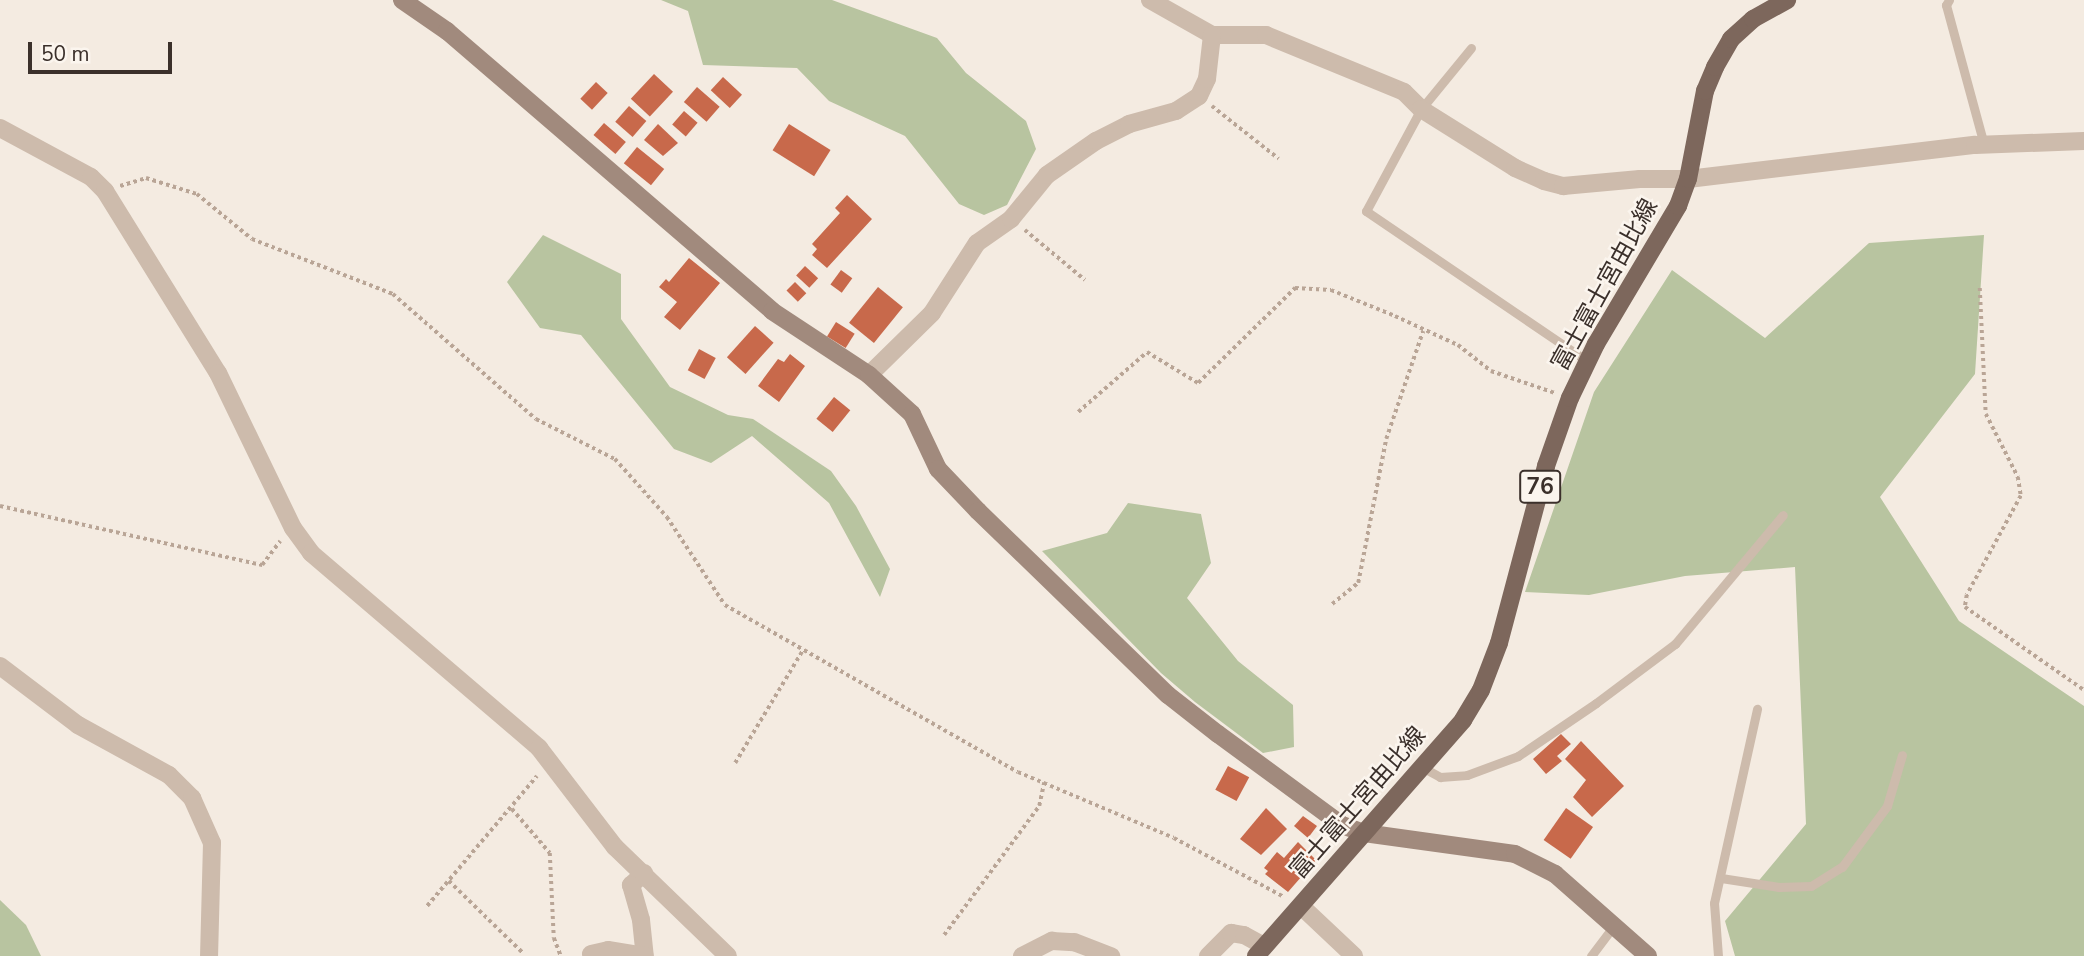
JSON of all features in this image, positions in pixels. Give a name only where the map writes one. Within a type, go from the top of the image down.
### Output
[{"type":"main road","name":"富士富士宮由比線","points":[[1260,951],[1463,720],[1481,690],[1499,643],[1546,466],[1570,398],[1587,361],[1672,218],[1688,179],[1705,91],[1714,67],[1731,39],[1753,19],[1787,0]]},
{"type":"street","points":[[402,0],[447,31],[772,311],[869,375],[912,414],[938,469],[1168,695],[1342,825],[1364,833],[1515,854],[1555,874],[1648,956]]},
{"type":"street","points":[[1150,0],[1212,35],[1266,34],[1404,92],[1421,108],[1515,168],[1563,186],[1640,178],[1688,179],[1984,145],[2084,141]]},
{"type":"street","points":[[869,375],[932,313],[977,243],[1011,219],[1047,175],[1096,141],[1129,124],[1176,111],[1199,96],[1207,79],[1212,35]]},
{"type":"street","points":[[0,128],[91,177],[105,191],[218,373],[293,528],[311,553],[539,748],[615,847],[728,956]]},
{"type":"street","points":[[0,666],[78,725],[169,775],[192,798],[212,843],[209,956]]},
{"type":"street","points":[[591,954],[608,950],[645,956],[641,920],[631,885],[644,873]]},
{"type":"street","points":[[1301,906],[1354,956]]},
{"type":"street","points":[[1208,956],[1231,933],[1244,934],[1260,951]]},
{"type":"street","points":[[1022,956],[1052,941],[1074,942],[1111,956]]},
{"type":"lane","points":[[1949,0],[1946,5],[1984,145]]},
{"type":"lane","points":[[1471,48],[1421,108],[1366,211],[1587,361]]},
{"type":"lane","points":[[1422,766],[1440,777],[1468,775],[1518,756],[1596,703],[1675,644],[1783,516]]},
{"type":"lane","points":[[1718,956],[1714,903],[1757,709]]},
{"type":"lane","points":[[1721,878],[1779,887],[1811,886],[1842,867],[1887,806],[1902,755]]},
{"type":"lane","points":[[1591,956],[1614,926]]},
{"type":"path","points":[[1199,96],[1279,159]]},
{"type":"path","points":[[105,191],[146,178],[197,194],[253,239],[393,295],[536,419],[615,459],[667,517],[726,605],[1018,772],[1174,838],[1301,906]]},
{"type":"path","points":[[1011,219],[1085,280]]},
{"type":"path","points":[[1078,412],[1147,352],[1198,383],[1295,288],[1331,290],[1458,345],[1491,371],[1570,398]]},
{"type":"path","points":[[1980,288],[1986,414],[2018,477],[2021,496],[1967,595],[1965,607],[2084,690]]},
{"type":"path","points":[[1332,604],[1358,583],[1386,439],[1423,331]]},
{"type":"path","points":[[0,506],[262,565],[293,528]]},
{"type":"path","points":[[735,763],[803,650]]},
{"type":"path","points":[[427,906],[512,809],[549,761]]},
{"type":"path","points":[[944,934],[1039,806],[1044,783]]},
{"type":"path","points":[[512,809],[550,853],[554,938],[561,956]]},
{"type":"path","points":[[449,881],[522,952]]},
{"type":"green space","points":[[661,0],[832,0],[937,38],[966,73],[1026,121],[1036,149],[1007,205],[984,215],[959,204],[905,136],[829,101],[797,68],[703,65],[688,11]]},
{"type":"green space","points":[[543,235],[621,274],[621,319],[670,387],[728,415],[753,419],[831,471],[856,506],[890,569],[880,597],[829,503],[752,436],[711,463],[674,449],[581,335],[540,328],[507,282]]},
{"type":"green space","points":[[1984,235],[1975,374],[1880,497],[1959,621],[2084,706],[2084,956],[1735,956],[1725,921],[1806,824],[1795,567],[1685,576],[1589,595],[1525,592],[1594,392],[1672,270],[1765,338],[1869,243]]},
{"type":"green space","points":[[1128,503],[1201,514],[1211,563],[1187,598],[1238,661],[1293,705],[1294,747],[1263,753],[1195,702],[1161,673],[1042,551],[1107,533]]},
{"type":"green space","points":[[0,900],[26,925],[41,956],[0,956]]},
{"type":"building","points":[[654,74],[673,92],[650,117],[631,99]]},
{"type":"building","points":[[723,77],[742,95],[730,108],[711,90]]},
{"type":"building","points":[[596,82],[608,93],[592,110],[580,99]]},
{"type":"building","points":[[697,87],[720,107],[707,122],[684,102]]},
{"type":"building","points":[[629,106],[646,121],[633,137],[615,122]]},
{"type":"building","points":[[684,111],[698,123],[686,136],[672,125]]},
{"type":"building","points":[[604,123],[626,142],[615,154],[594,135]]},
{"type":"building","points":[[658,124],[678,143],[663,156],[644,140]]},
{"type":"building","points":[[789,124],[831,150],[814,176],[773,150]]},
{"type":"building","points":[[637,147],[664,169],[651,185],[624,163]]},
{"type":"building","points":[[847,195],[872,219],[827,268],[812,255],[817,249],[812,244],[840,213],[835,208]]},
{"type":"building","points":[[689,258],[720,283],[680,330],[664,317],[677,302],[659,287],[666,279],[669,282]]},
{"type":"building","points":[[805,266],[818,278],[809,288],[796,276]]},
{"type":"building","points":[[841,270],[852,278],[842,293],[830,285]]},
{"type":"building","points":[[795,282],[806,293],[798,302],[787,290]]},
{"type":"building","points":[[878,287],[903,307],[874,343],[849,323]]},
{"type":"building","points":[[836,322],[855,334],[846,348],[827,336]]},
{"type":"building","points":[[755,326],[774,343],[745,374],[727,357]]},
{"type":"building","points":[[699,349],[716,358],[705,379],[688,370]]},
{"type":"building","points":[[790,354],[805,366],[779,402],[758,386],[778,359],[784,362]]},
{"type":"building","points":[[834,397],[850,410],[833,432],[816,419]]},
{"type":"building","points":[[1561,734],[1571,744],[1557,756],[1562,761],[1546,774],[1533,759]]},
{"type":"building","points":[[1581,741],[1624,786],[1592,817],[1573,797],[1586,780],[1565,759]]},
{"type":"building","points":[[1228,766],[1249,777],[1237,801],[1215,790]]},
{"type":"building","points":[[1266,808],[1287,829],[1261,855],[1240,839]]},
{"type":"building","points":[[1566,808],[1593,827],[1571,859],[1544,840]]},
{"type":"building","points":[[1303,816],[1317,826],[1308,838],[1294,826]]},
{"type":"building","points":[[1298,842],[1316,860],[1288,892],[1265,874],[1268,871],[1264,868],[1277,852],[1284,858]]}]
